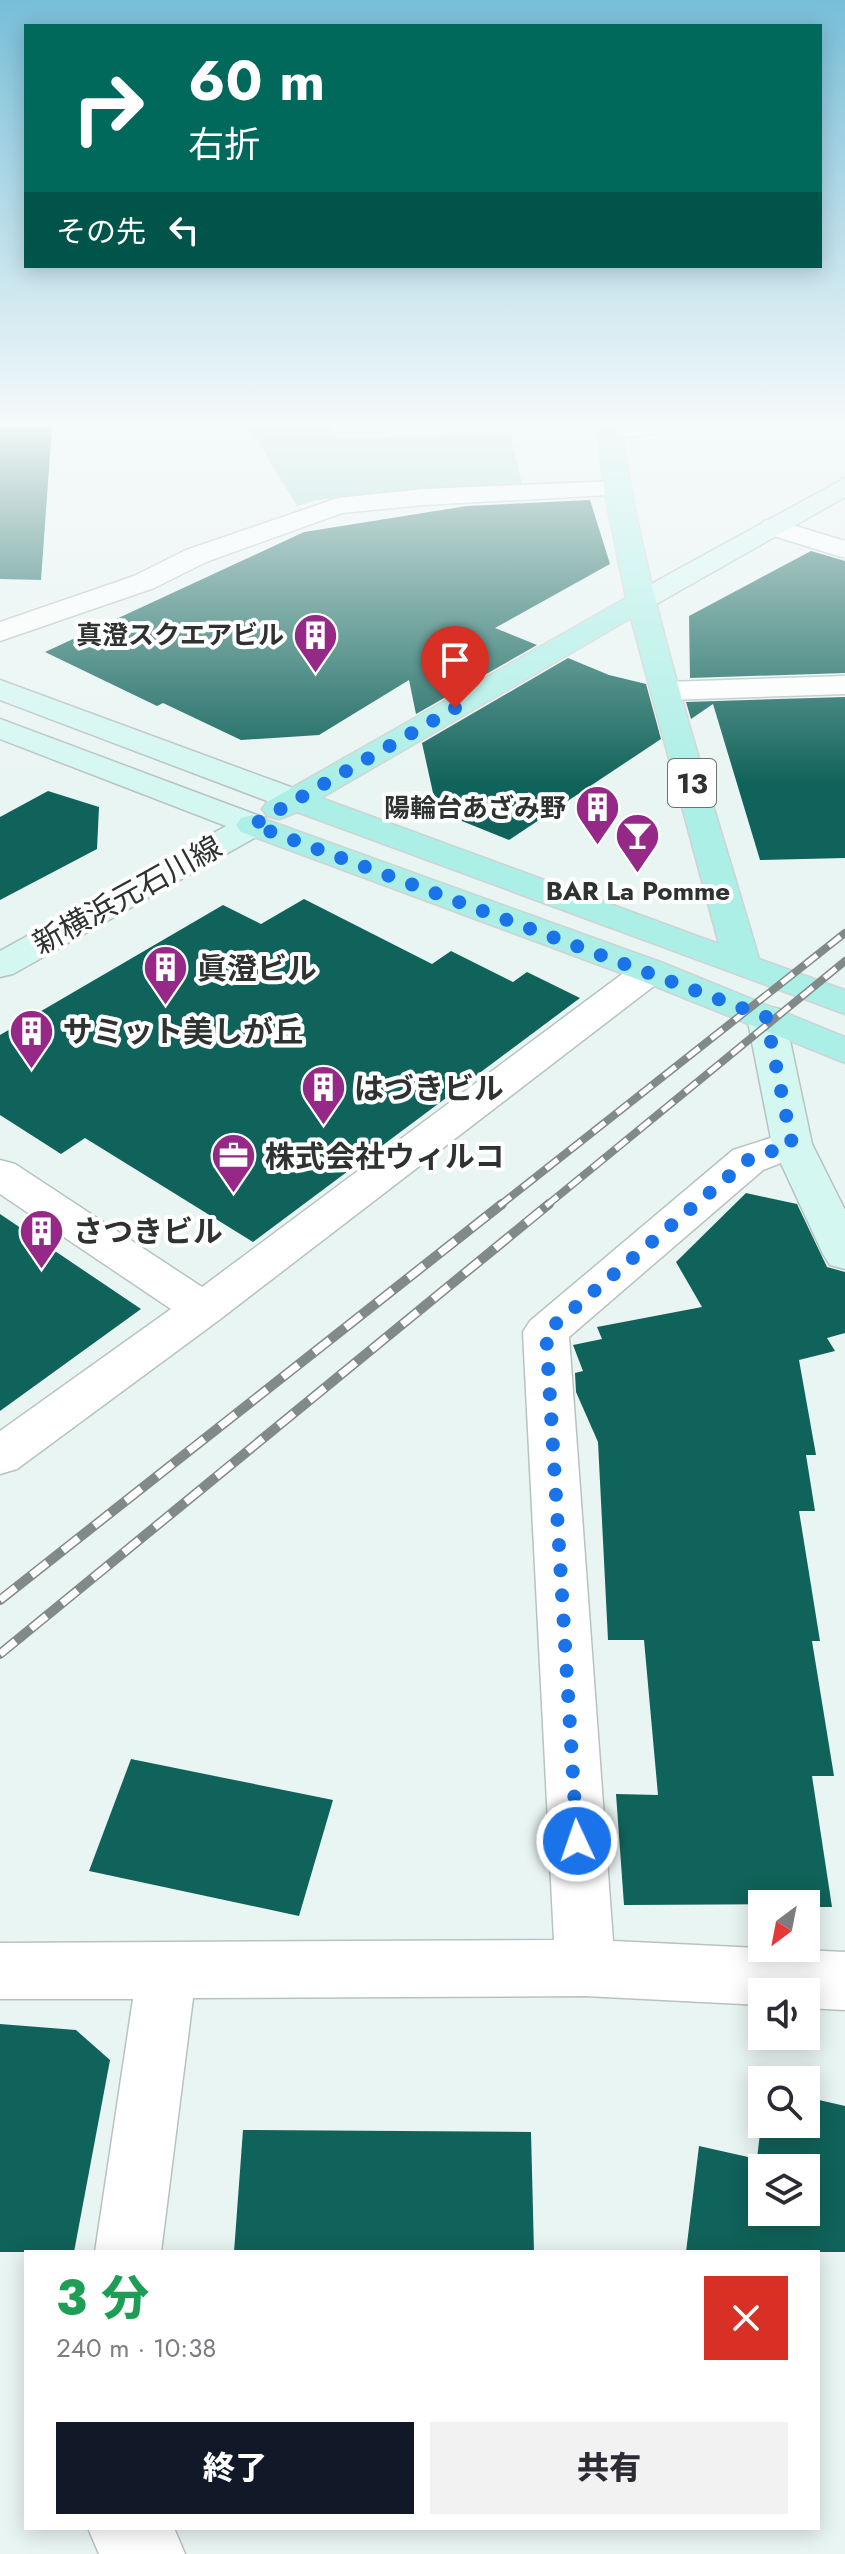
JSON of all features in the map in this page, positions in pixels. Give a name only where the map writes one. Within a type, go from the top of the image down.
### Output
[{"type":"main road","name":"13","points":[[629,546],[641,601],[743,966]]},
{"type":"main road","points":[[253,825],[641,601]]},
{"type":"main road","points":[[295,800],[845,1003]]},
{"type":"main road","points":[[253,825],[650,971],[845,1051]]},
{"type":"street","points":[[0,632],[144,582],[196,556],[224,546]]},
{"type":"street","points":[[641,601],[739,546]]},
{"type":"street","points":[[667,691],[845,685]]},
{"type":"street","points":[[0,689],[295,800]]},
{"type":"street","points":[[0,728],[253,825]]},
{"type":"street","name":"新横浜元石川線","points":[[0,966],[253,825]]},
{"type":"street","points":[[0,1456],[203,1309],[650,971]]},
{"type":"street","points":[[766,1017],[792,1144],[845,1254]]},
{"type":"street","points":[[585,1968],[546,1332],[748,1160],[792,1144]]},
{"type":"street","points":[[0,1174],[203,1309]]},
{"type":"street","points":[[0,1971],[585,1968],[845,1981]]},
{"type":"street","points":[[128,2250],[167,1970]]},
{"type":"street","points":[[126,2530],[148,2554]]},
{"type":"building","points":[[0,546],[43,546],[41,580],[0,579]]},
{"type":"building","points":[[273,546],[604,546],[610,564],[495,628],[537,645],[416,714],[409,680],[319,735],[241,740],[163,703],[157,706],[45,652]]},
{"type":"building","points":[[811,551],[845,561],[845,673],[690,678],[689,616]]},
{"type":"building","points":[[568,658],[609,675],[646,684],[661,739],[509,840],[437,811],[422,743]]},
{"type":"building","points":[[845,697],[845,858],[760,860],[713,704],[691,719],[686,702]]},
{"type":"building","points":[[48,791],[99,807],[97,849],[0,900],[0,817]]},
{"type":"building","points":[[304,899],[432,964],[451,951],[513,982],[527,972],[580,998],[253,1242],[85,1138],[61,1154],[0,1115],[0,1035],[223,905],[261,924]]},
{"type":"building","points":[[746,1193],[797,1204],[827,1267],[845,1272],[845,1333],[827,1338],[835,1351],[799,1360],[816,1455],[806,1455],[815,1511],[799,1511],[820,1641],[812,1641],[834,1776],[812,1776],[832,1907],[820,1907],[820,1890],[748,1890],[748,1904],[624,1905],[616,1794],[658,1795],[644,1640],[608,1640],[598,1442],[576,1392],[575,1373],[583,1371],[573,1345],[602,1339],[597,1327],[702,1307],[676,1262]]},
{"type":"building","name":"さつきビル","points":[[0,1214],[141,1309],[0,1411]]},
{"type":"building","points":[[131,1759],[333,1800],[299,1916],[89,1871]]},
{"type":"building","points":[[0,2024],[76,2030],[110,2060],[74,2250],[0,2252]]},
{"type":"building","points":[[820,2100],[845,2106],[845,2252],[686,2250],[699,2146],[748,2157],[748,2226],[820,2226],[820,2154],[758,2154],[759,2138],[820,2138]]},
{"type":"building","points":[[243,2130],[531,2132],[534,2250],[234,2250]]},
{"type":"railway","points":[[499,1206],[845,933]]},
{"type":"railway","points":[[546,1206],[845,961]]},
{"type":"railway","points":[[0,1600],[502,1204]]},
{"type":"railway","points":[[0,1654],[549,1204]]},
{"type":"place","name":"真澄スクエアビル","points":[[315,674]]},
{"type":"place","name":"陽輪台あざみ野","points":[[597,847]]},
{"type":"place","name":"BAR La Pomme","points":[[638,875]]},
{"type":"place","name":"眞澄ビル","points":[[166,1007]]},
{"type":"place","name":"サミット美しが丘","points":[[32,1070]]},
{"type":"place","name":"はづきビル","points":[[323,1127]]},
{"type":"place","name":"株式会社ウィルコ","points":[[234,1195]]},
{"type":"place","name":"さつきビル","points":[[42,1270]]},
{"type":"route","points":[[455,708],[253,825],[650,971],[766,1017],[792,1144],[748,1160],[546,1332],[577,1841]]}]
